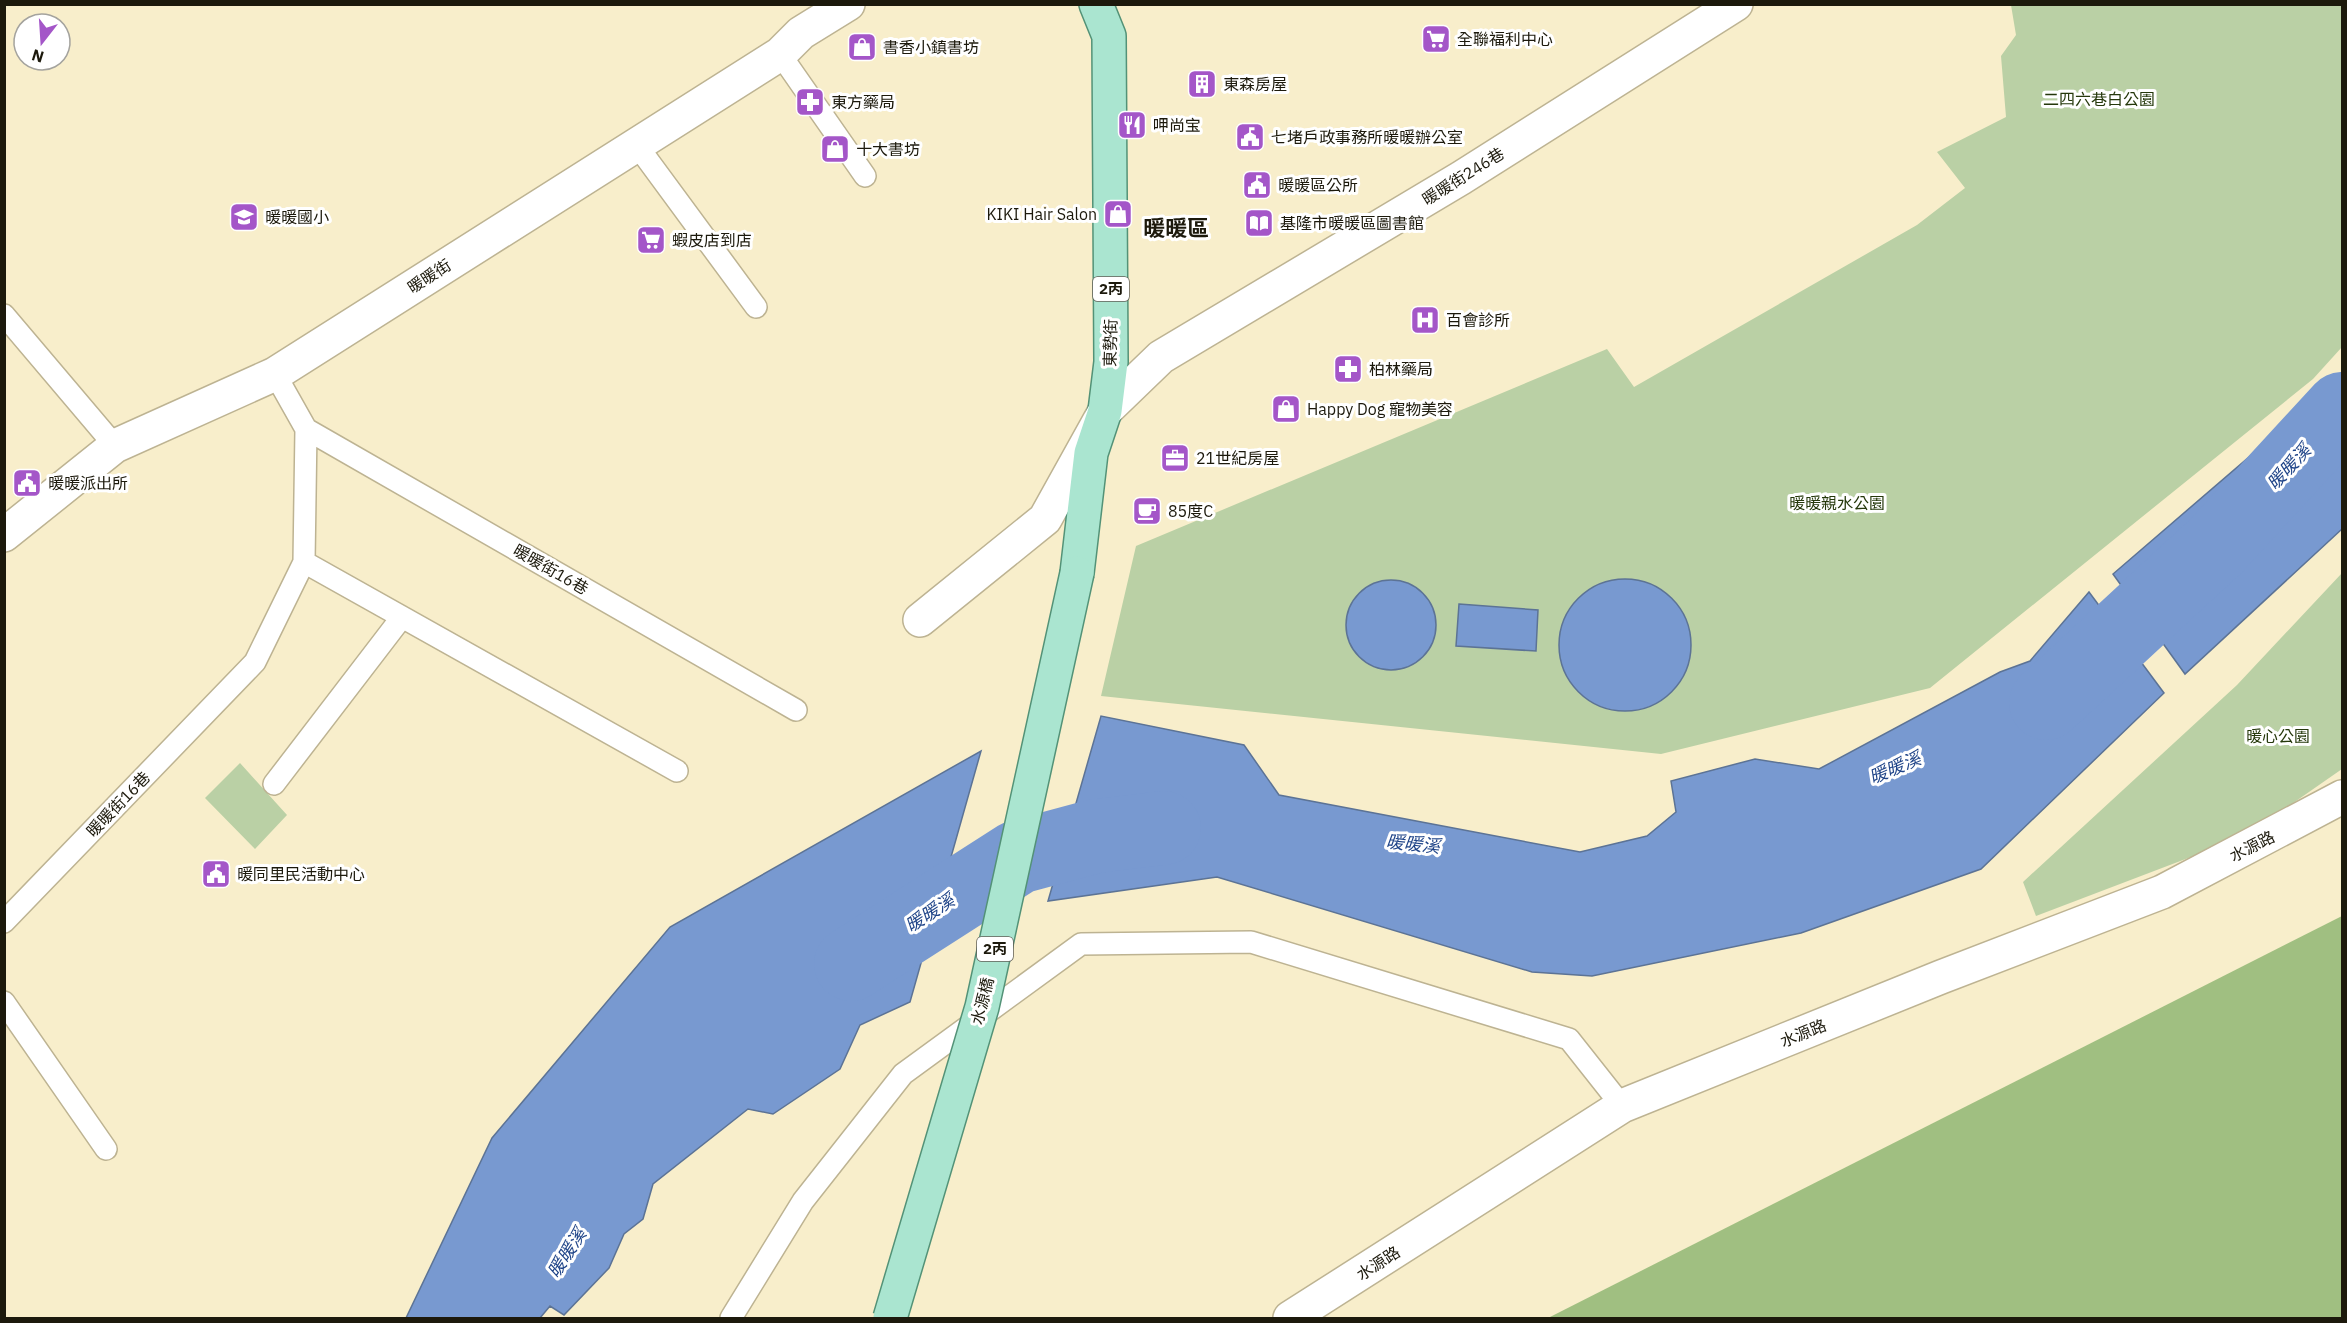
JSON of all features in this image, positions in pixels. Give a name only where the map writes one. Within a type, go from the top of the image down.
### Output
[{"type":"main road","name":"東勢街","points":[[1077,573],[1091,453],[1105,411],[1111,362],[1109,36],[1096,4]]},
{"type":"main road","name":"水源橋","points":[[890,1318],[982,1007],[1077,573]]},
{"type":"street","name":"暖暖街","points":[[4,535],[116,446],[275,374],[780,54],[801,33],[848,4]]},
{"type":"street","name":"暖暖街246巷","points":[[920,620],[1045,519],[1105,411],[1161,357],[1461,178],[1736,4]]},
{"type":"street","name":"水源路","points":[[1290,1318],[1622,1106],[1941,977],[2162,892],[2343,797]]},
{"type":"lane","points":[[780,54],[865,176]]},
{"type":"lane","points":[[636,144],[756,307]]},
{"type":"lane","points":[[4,315],[116,446]]},
{"type":"lane","points":[[275,374],[306,429]]},
{"type":"lane","name":"暖暖街16巷","points":[[4,922],[255,662],[304,562],[306,429],[796,710]]},
{"type":"lane","points":[[304,562],[677,771]]},
{"type":"lane","points":[[274,784],[402,617]]},
{"type":"lane","points":[[732,1318],[803,1201],[903,1074],[1081,944],[1251,942],[1569,1039],[1622,1106]]},
{"type":"lane","points":[[4,1002],[106,1149]]},
{"type":"green space","name":"暖暖親水公園","points":[[2011,5],[2342,5],[2342,347],[2313,379],[1930,688],[1661,754],[1101,696],[1136,546],[1607,349],[1634,387],[1917,225],[1965,188],[1937,152],[2006,117],[2001,56],[2016,35]]},
{"type":"green space","name":"暖心公園","points":[[2342,573],[2342,769],[2246,836],[2036,916],[2023,882],[2237,685]]},
{"type":"green space","points":[[240,763],[287,815],[255,849],[205,798]]},
{"type":"green space","points":[[2342,916],[2342,1318],[1548,1318]]},
{"type":"water","points":[[2342,377],[2342,529],[2185,674],[2113,574]]},
{"type":"water","points":[[1625,579],[1650,584],[1671,599],[1686,620],[1691,645],[1686,670],[1671,691],[1650,706],[1625,711],[1600,706],[1579,691],[1564,670],[1559,645],[1564,620],[1579,599],[1600,584]]},
{"type":"water","points":[[1391,580],[1408,583],[1423,593],[1433,608],[1436,625],[1433,642],[1423,657],[1408,667],[1391,670],[1374,667],[1359,657],[1349,642],[1346,625],[1349,608],[1359,593],[1374,583]]},
{"type":"water","points":[[2089,592],[2164,693],[1981,869],[1801,933],[1592,976],[1532,972],[1217,877],[1048,901],[1101,716],[1244,745],[1279,795],[1580,852],[1647,836],[1676,812],[1671,781],[1755,759],[1819,769],[2000,672],[2030,661]]},
{"type":"water","points":[[1459,604],[1538,610],[1536,651],[1456,646]]},
{"type":"water","points":[[981,751],[910,1002],[860,1025],[840,1069],[773,1114],[748,1109],[653,1184],[643,1219],[624,1234],[609,1268],[564,1315],[550,1306],[540,1318],[406,1318],[492,1138],[670,927]]},
{"type":"waterway","name":"暖暖溪","points":[[2046,703],[2216,546],[2342,409]]},
{"type":"waterway","name":"暖暖溪","points":[[851,964],[1018,857],[1096,836],[1164,828]]},
{"type":"place","name":"全聯福利中心","points":[[1436,39]]},
{"type":"place","name":"書香小鎮書坊","points":[[862,47]]},
{"type":"place","name":"東森房屋","points":[[1202,84]]},
{"type":"place","name":"東方藥局","points":[[810,102]]},
{"type":"place","name":"呷尚宝","points":[[1132,125]]},
{"type":"place","name":"七堵戶政事務所暖暖辦公室","points":[[1250,137]]},
{"type":"place","name":"十大書坊","points":[[835,149]]},
{"type":"place","name":"暖暖區公所","points":[[1257,185]]},
{"type":"place","name":"KIKI Hair Salon","points":[[1118,214]]},
{"type":"place","name":"暖暖國小","points":[[244,217]]},
{"type":"place","name":"基隆市暖暖區圖書館","points":[[1259,223]]},
{"type":"place","name":"蝦皮店到店","points":[[651,240]]},
{"type":"place","name":"百會診所","points":[[1425,320]]},
{"type":"place","name":"柏林藥局","points":[[1348,369]]},
{"type":"place","name":"Happy Dog 寵物美容","points":[[1286,409]]},
{"type":"place","name":"21世紀房屋","points":[[1175,458]]},
{"type":"place","name":"暖暖派出所","points":[[27,483]]},
{"type":"place","name":"85度C","points":[[1147,511]]},
{"type":"place","name":"暖同里民活動中心","points":[[216,874]]},
{"type":"district","name":"暖暖區","points":[[1176,228]]},
{"type":"park label","name":"二四六巷白公園","points":[[2099,99]]}]
